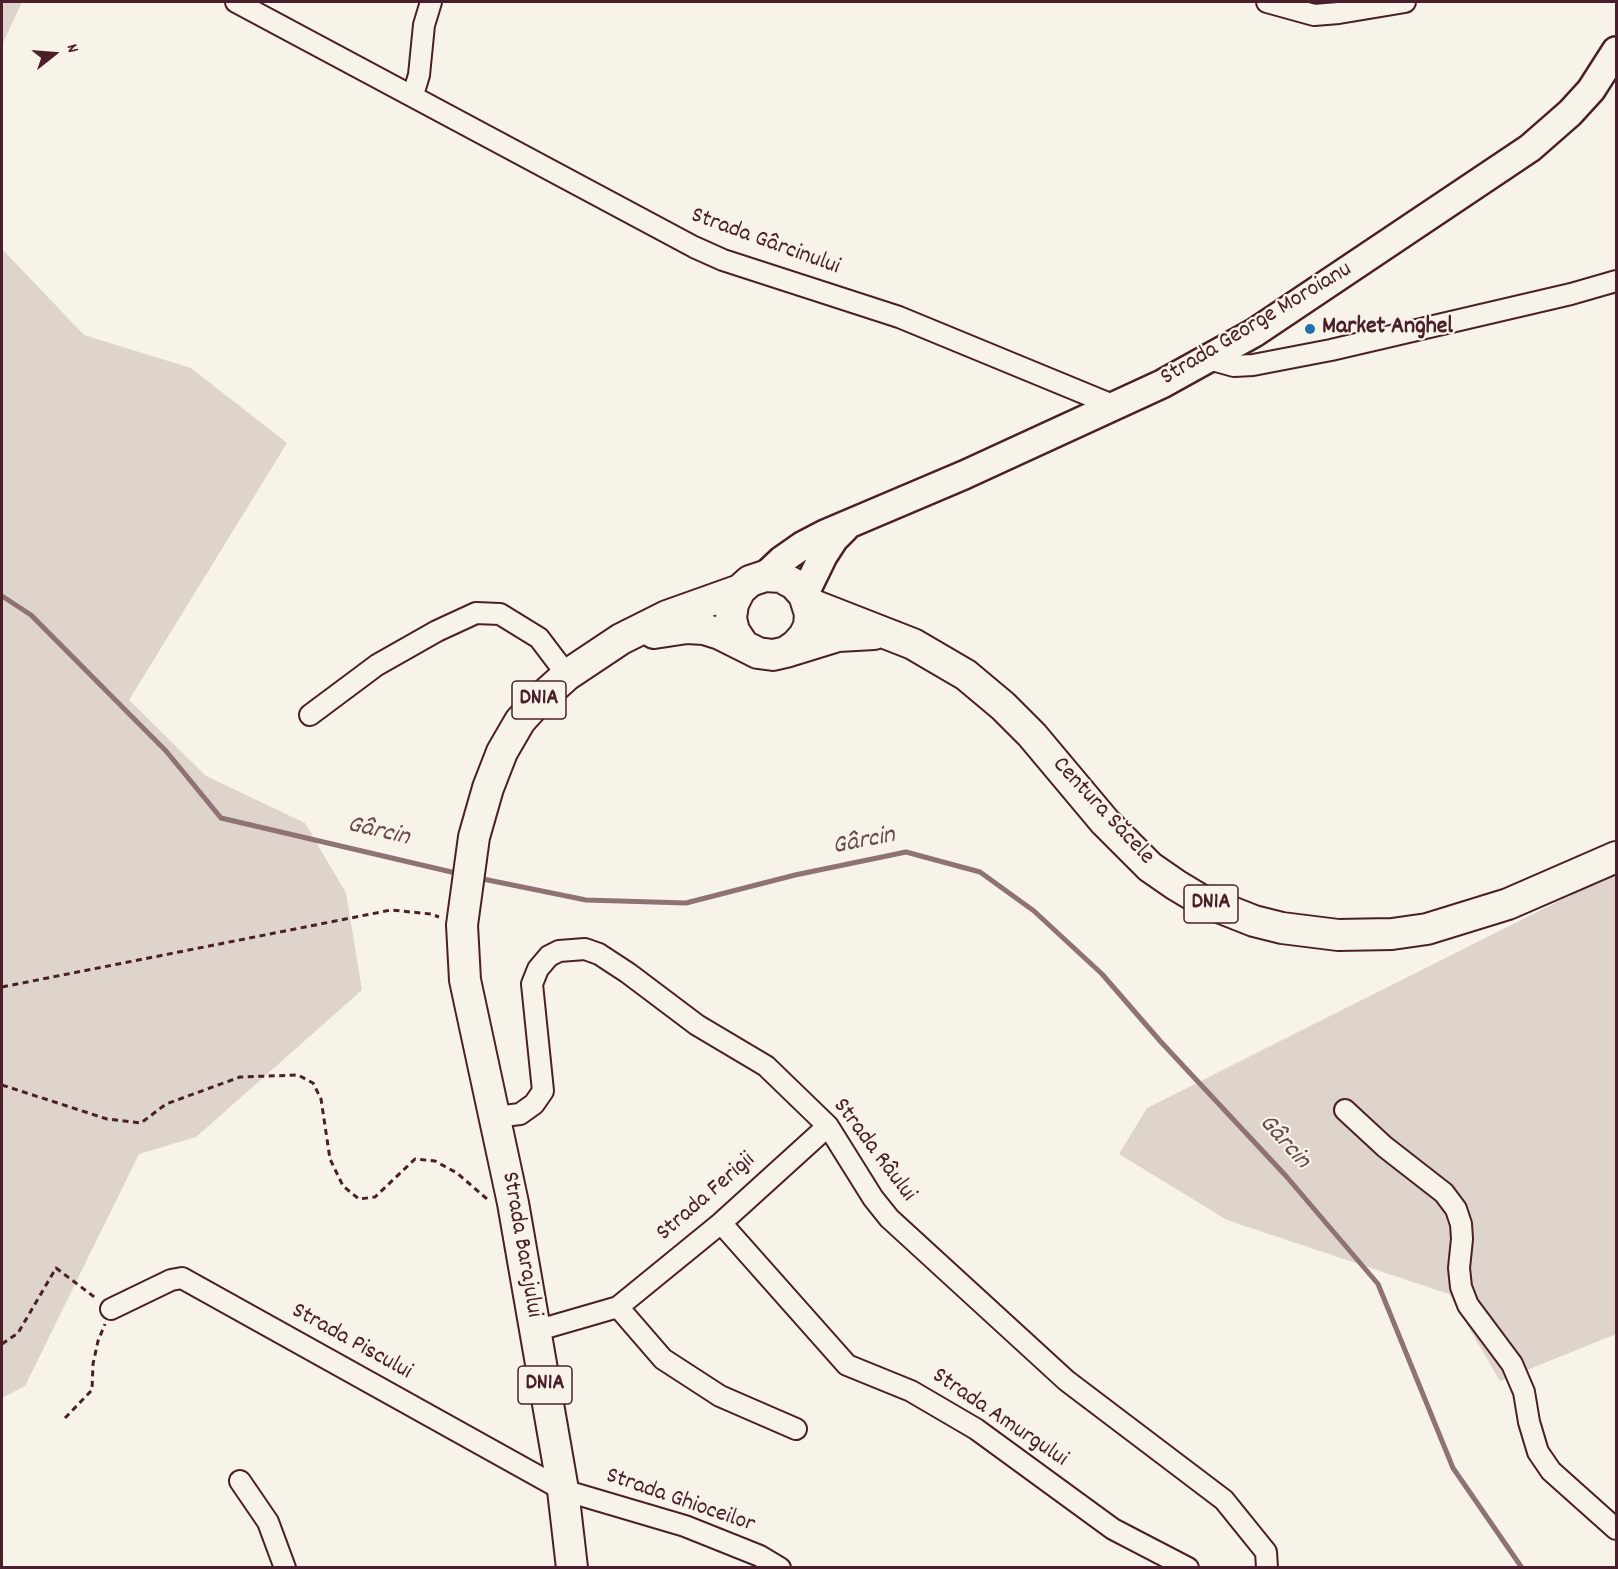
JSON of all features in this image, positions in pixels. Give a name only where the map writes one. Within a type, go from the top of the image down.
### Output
[{"type":"main road","name":"Strada George Moroianu","points":[[462,925],[474,837],[488,788],[502,752],[520,721],[567,675],[621,639],[667,616],[753,583],[802,546],[1115,406],[1209,359],[1309,297],[1530,148],[1577,105],[1617,51]]},
{"type":"main road","name":"Strada George Moroianu","points":[[806,599],[823,556],[834,539],[848,525]]},
{"type":"main road","name":"DN1A","points":[[753,583],[781,577],[794,584],[806,599]]},
{"type":"main road","points":[[744,646],[734,631],[731,618],[733,604],[753,583]]},
{"type":"main road","points":[[786,652],[804,636],[808,626],[810,614],[806,599]]},
{"type":"main road","name":"Centura Săcele","points":[[806,599],[843,618],[890,634],[936,656],[984,689],[1032,735],[1105,822],[1150,867],[1201,900],[1254,921],[1291,929],[1338,935],[1392,934],[1427,929],[1508,904],[1617,857]]},
{"type":"main road","name":"Strada George Moroianu","points":[[621,639],[687,628],[704,629],[720,634],[744,646]]},
{"type":"main road","name":"Centura Săcele","points":[[786,652],[838,636],[890,634]]},
{"type":"main road","name":"DN1A","points":[[744,646],[758,653],[773,655],[786,652]]},
{"type":"main road","name":"Strada Barajului","points":[[462,925],[467,990],[513,1203],[563,1490],[572,1568]]},
{"type":"street","name":"Strada Gârcinului","points":[[236,2],[694,247],[723,260],[899,317],[1115,406]]},
{"type":"street","points":[[413,95],[419,75],[424,26],[431,2]]},
{"type":"street","points":[[1267,2],[1314,15],[1339,14],[1405,2]]},
{"type":"street","points":[[1209,359],[1234,366],[1253,365],[1331,350],[1571,294],[1617,281]]},
{"type":"street","points":[[310,716],[378,665],[437,631],[476,613],[500,614],[538,638],[567,675]]},
{"type":"street","name":"Strada Râului","points":[[496,1117],[520,1114],[534,1104],[543,1091],[532,984],[538,969],[549,957],[559,951],[585,949],[599,954],[697,1024],[766,1066],[828,1126],[873,1198],[889,1218],[1067,1381],[1224,1500],[1266,1552],[1267,1568]]},
{"type":"street","points":[[1345,1110],[1385,1147],[1444,1194],[1456,1209],[1461,1224],[1462,1239],[1459,1268],[1461,1287],[1468,1305],[1512,1364],[1524,1392],[1529,1422],[1538,1452],[1551,1471],[1617,1529]]},
{"type":"street","name":"Strada Ferigii","points":[[535,1331],[618,1307],[721,1223],[828,1126]]},
{"type":"street","name":"Strada Amurgului","points":[[721,1223],[847,1365],[911,1390],[976,1429],[1113,1529],[1188,1568]]},
{"type":"street","name":"Strada Piscului","points":[[111,1309],[171,1280],[182,1278],[563,1490]]},
{"type":"street","points":[[618,1307],[663,1359],[720,1396],[796,1429]]},
{"type":"street","points":[[240,1481],[267,1522],[285,1568]]},
{"type":"street","name":"Strada Ghioceilor","points":[[563,1490],[685,1527],[760,1556],[780,1568]]},
{"type":"path","points":[[2,987],[391,910],[431,914],[462,925]]},
{"type":"path","points":[[2,1085],[107,1119],[141,1123],[166,1104],[240,1077],[298,1075],[313,1083],[321,1099],[330,1159],[343,1186],[359,1199],[375,1197],[415,1159],[435,1161],[457,1173],[467,1184],[492,1203],[513,1203]]},
{"type":"path","points":[[2,1344],[18,1333],[56,1268],[111,1309],[98,1341],[93,1364],[92,1390],[65,1418]]},
{"type":"shaded area","points":[[2,2],[22,2],[2,45]]},
{"type":"shaded area","points":[[2,249],[84,335],[191,368],[287,443],[129,700],[206,776],[305,823],[346,893],[362,990],[196,1137],[139,1154],[25,1386],[2,1398]]},
{"type":"shaded area","points":[[1616,866],[1616,1334],[1500,1381],[1449,1294],[1227,1220],[1119,1154],[1147,1108],[1573,894]]},
{"type":"waterway","name":"Gârcin","points":[[2,596],[31,615],[166,751],[221,818],[460,874]]},
{"type":"waterway","name":"Gârcin","points":[[478,878],[586,900],[686,903],[795,875],[906,852],[980,872],[1034,911],[1102,974],[1161,1042],[1286,1176],[1378,1284],[1453,1468],[1522,1568]]},
{"type":"place","name":"Market Anghel","points":[[1310,329]]}]
